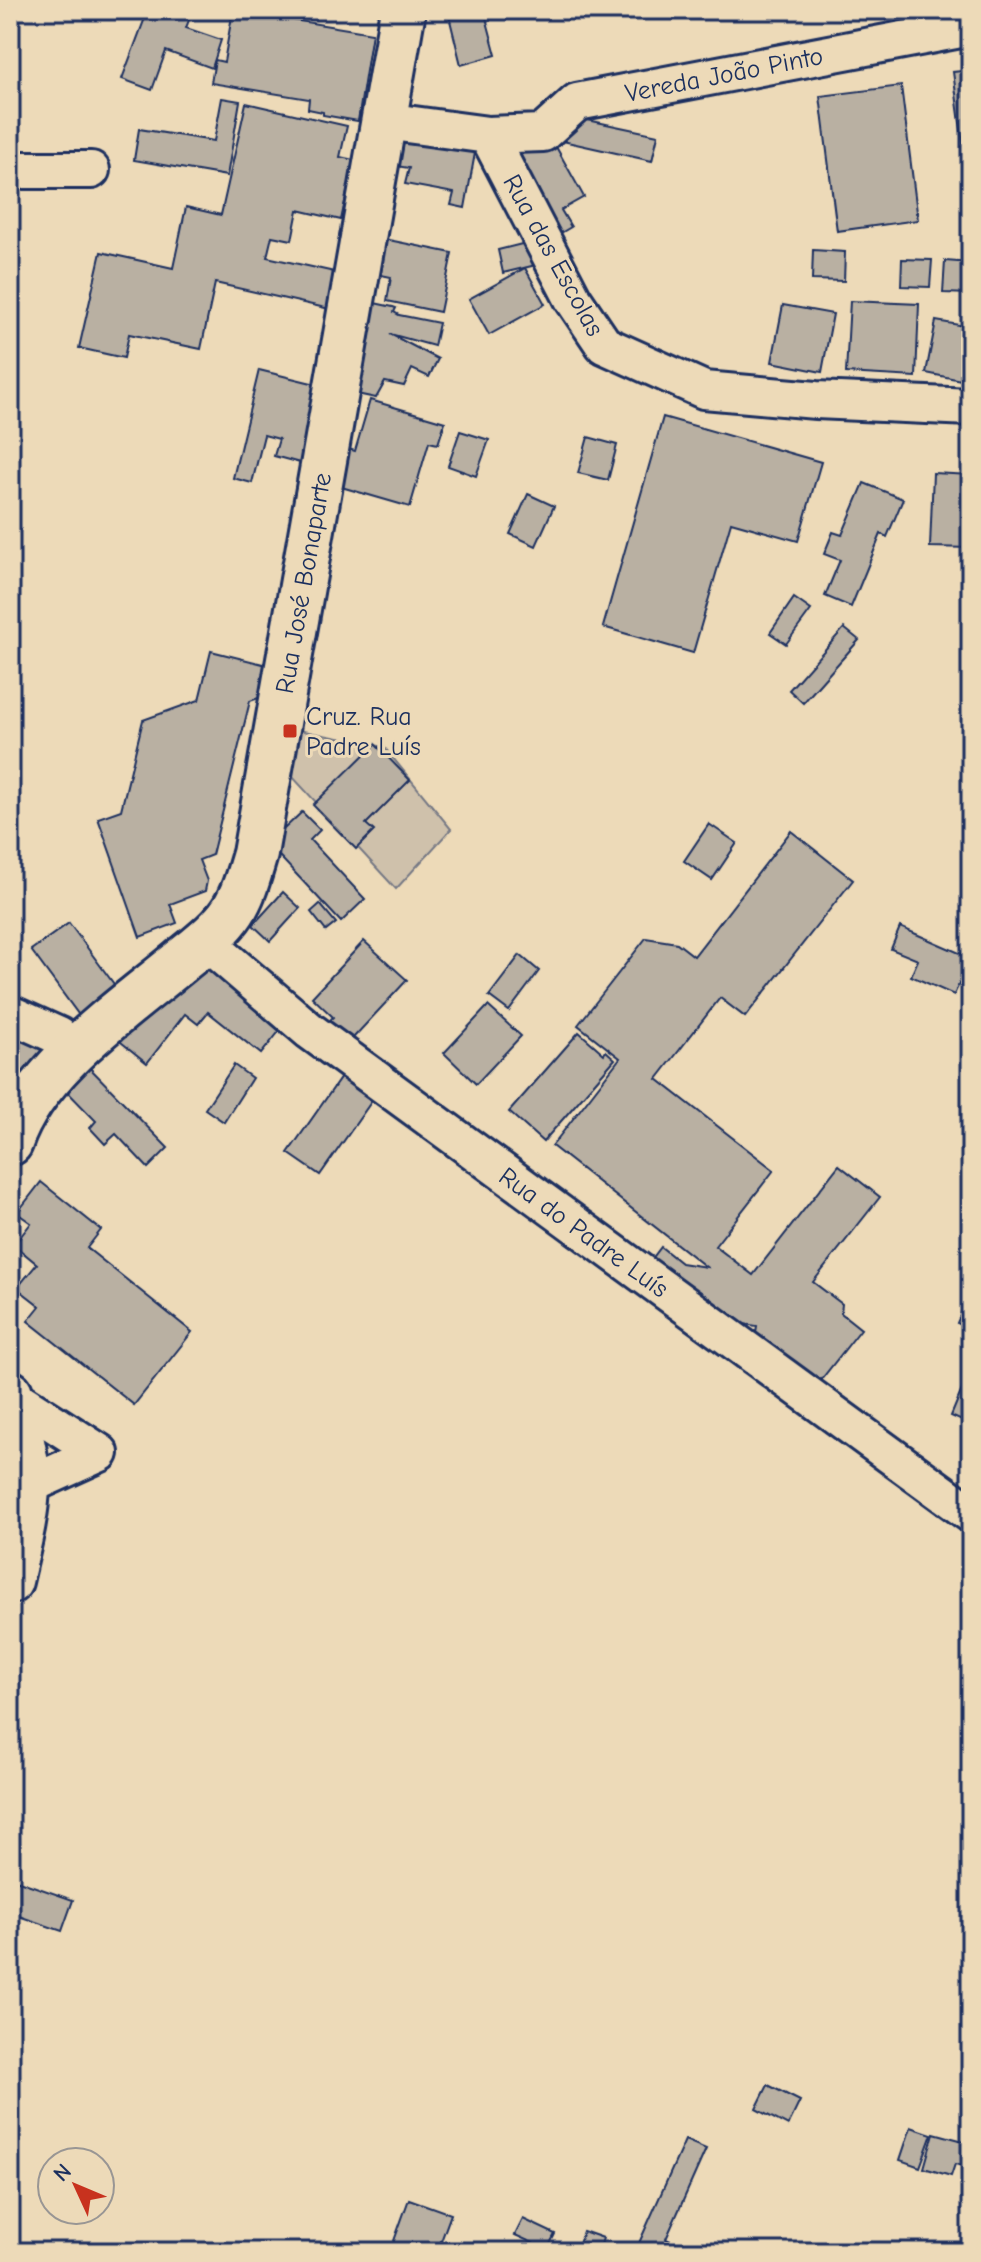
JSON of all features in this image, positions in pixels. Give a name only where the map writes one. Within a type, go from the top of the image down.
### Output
[{"type":"street","name":"Rua José Bonaparte","points":[[10,1143],[16,1126],[45,1083],[83,1043],[205,941],[232,913],[246,887],[255,854],[403,10]]},
{"type":"street","name":"Vereda João Pinto","points":[[488,135],[543,133],[577,102],[971,27]]},
{"type":"street","points":[[384,121],[488,135]]},
{"type":"street","name":"Rua das Escolas","points":[[488,135],[573,299],[604,345],[704,390],[816,400],[971,407]]},
{"type":"street","points":[[10,170],[91,170]]},
{"type":"street","name":"Rua do Padre Luís","points":[[205,941],[322,1040],[971,1514]]},
{"type":"street","points":[[10,1014],[59,1036],[69,1059]]},
{"type":"street","points":[[10,1394],[24,1450],[27,1486],[23,1525],[10,1581]]},
{"type":"street","points":[[10,1394],[100,1453],[27,1486]]},
{"type":"shaded area","points":[[298,730],[384,747],[451,829],[396,889],[290,774]]},
{"type":"building","points":[[148,10],[192,12],[186,28],[221,40],[212,68],[166,51],[152,90],[122,79]]},
{"type":"building","points":[[233,10],[372,33],[358,121],[308,109],[309,99],[211,83],[215,60],[224,62]]},
{"type":"building","points":[[484,10],[496,55],[461,65],[448,12]]},
{"type":"building","points":[[971,70],[971,203],[953,72]]},
{"type":"building","points":[[901,86],[918,220],[837,231],[820,96]]},
{"type":"building","points":[[222,98],[240,101],[227,176],[134,160],[139,129],[214,141]]},
{"type":"building","points":[[246,103],[347,126],[340,157],[354,160],[341,220],[298,210],[292,240],[272,236],[267,257],[339,273],[330,309],[215,283],[201,349],[129,334],[124,358],[79,348],[101,252],[173,268],[186,207],[221,215]]},
{"type":"building","points":[[564,115],[658,135],[652,161],[558,140]]},
{"type":"building","points":[[391,127],[477,142],[465,208],[451,205],[454,193],[405,184],[409,168],[384,164]]},
{"type":"building","points":[[550,136],[584,197],[561,210],[571,227],[547,241],[503,162]]},
{"type":"building","points":[[374,237],[452,253],[440,312],[387,301],[391,277],[367,272]]},
{"type":"building","points":[[530,242],[536,265],[503,273],[498,250]]},
{"type":"building","points":[[813,250],[845,252],[844,281],[812,280]]},
{"type":"building","points":[[902,259],[932,260],[930,287],[901,286]]},
{"type":"building","points":[[945,261],[971,263],[971,294],[943,293]]},
{"type":"building","points":[[525,268],[545,304],[489,335],[469,299]]},
{"type":"building","points":[[365,301],[396,308],[394,312],[399,315],[439,323],[434,346],[390,334],[438,359],[429,377],[412,369],[404,386],[385,382],[376,398],[352,393]]},
{"type":"building","points":[[850,301],[919,304],[916,377],[846,373]]},
{"type":"building","points":[[783,305],[833,314],[822,372],[772,362]]},
{"type":"building","points":[[936,321],[971,327],[971,382],[926,373]]},
{"type":"building","points":[[259,370],[320,385],[300,463],[274,456],[279,439],[264,435],[252,483],[233,478]]},
{"type":"building","points":[[370,400],[445,422],[438,444],[429,442],[410,507],[331,484],[342,447],[355,451]]},
{"type":"building","points":[[663,417],[821,462],[798,541],[731,522],[693,653],[603,627]]},
{"type":"building","points":[[460,431],[489,440],[476,476],[448,466]]},
{"type":"building","points":[[588,437],[617,445],[608,480],[578,473]]},
{"type":"building","points":[[933,473],[971,475],[971,548],[930,547]]},
{"type":"building","points":[[864,483],[903,499],[887,537],[881,534],[851,607],[825,596],[840,560],[824,554],[833,532],[842,535]]},
{"type":"building","points":[[528,494],[554,506],[536,546],[510,534]]},
{"type":"building","points":[[794,598],[811,610],[786,644],[770,633]]},
{"type":"building","points":[[844,628],[859,640],[803,703],[789,690]]},
{"type":"building","points":[[211,651],[271,666],[264,696],[250,701],[212,855],[199,860],[207,881],[205,891],[170,904],[177,923],[140,937],[98,818],[121,810],[143,720],[199,700]]},
{"type":"building","points":[[375,744],[410,780],[366,824],[374,831],[356,849],[313,805]]},
{"type":"building","points":[[302,812],[320,830],[310,840],[365,899],[341,922],[268,844]]},
{"type":"building","points":[[709,824],[737,843],[712,880],[684,861]]},
{"type":"building","points":[[791,831],[853,880],[745,1017],[720,998],[657,1079],[774,1170],[715,1246],[753,1275],[839,1165],[880,1197],[813,1282],[842,1304],[841,1313],[861,1329],[813,1390],[754,1344],[757,1326],[719,1320],[648,1264],[661,1247],[681,1263],[706,1267],[552,1146],[620,1058],[578,1025],[646,938],[677,943],[694,956]]},
{"type":"building","points":[[283,892],[300,908],[270,941],[253,925]]},
{"type":"building","points":[[320,904],[336,923],[326,931],[311,912]]},
{"type":"building","points":[[69,923],[122,995],[84,1022],[31,950]]},
{"type":"building","points":[[900,927],[971,958],[954,995],[911,976],[918,960],[891,949]]},
{"type":"building","points":[[364,941],[407,980],[340,1052],[319,1032],[333,1017],[312,997]]},
{"type":"building","points":[[520,955],[539,971],[509,1011],[489,996]]},
{"type":"building","points":[[195,956],[285,1024],[261,1054],[208,1012],[198,1024],[185,1014],[147,1063],[111,1034]]},
{"type":"building","points":[[488,1006],[521,1036],[476,1084],[444,1053]]},
{"type":"building","points":[[10,1020],[49,1045],[26,1081],[10,1071]]},
{"type":"building","points":[[579,1032],[604,1054],[606,1051],[615,1059],[543,1142],[509,1112]]},
{"type":"building","points":[[84,1062],[168,1148],[148,1168],[116,1134],[105,1144],[90,1128],[96,1121],[60,1084]]},
{"type":"building","points":[[234,1065],[252,1078],[224,1122],[205,1109]]},
{"type":"building","points":[[346,1070],[378,1092],[320,1175],[288,1153]]},
{"type":"building","points":[[41,1182],[101,1230],[87,1248],[192,1332],[134,1405],[28,1321],[40,1306],[17,1288],[37,1264],[14,1245],[31,1223],[17,1213]]},
{"type":"building","points":[[971,1289],[971,1329],[957,1323]]},
{"type":"building","points":[[971,1368],[971,1425],[951,1416]]},
{"type":"building","points":[[10,1878],[73,1900],[62,1931],[10,1913]]},
{"type":"building","points":[[768,2085],[800,2101],[788,2126],[756,2109]]},
{"type":"building","points":[[911,2127],[932,2134],[920,2167],[900,2160]]},
{"type":"building","points":[[934,2133],[971,2143],[971,2168],[955,2164],[951,2176],[924,2168]]},
{"type":"building","points":[[685,2140],[706,2149],[666,2239],[694,2252],[635,2252]]},
{"type":"building","points":[[409,2199],[451,2214],[437,2252],[426,2249],[425,2252],[390,2252]]},
{"type":"building","points":[[523,2219],[555,2234],[546,2252],[529,2252],[533,2243],[515,2235]]},
{"type":"building","points":[[583,2231],[603,2238],[599,2252],[576,2252]]},
{"type":"place","name":"Cruz. Rua Padre Luís","points":[[290,731]]}]
